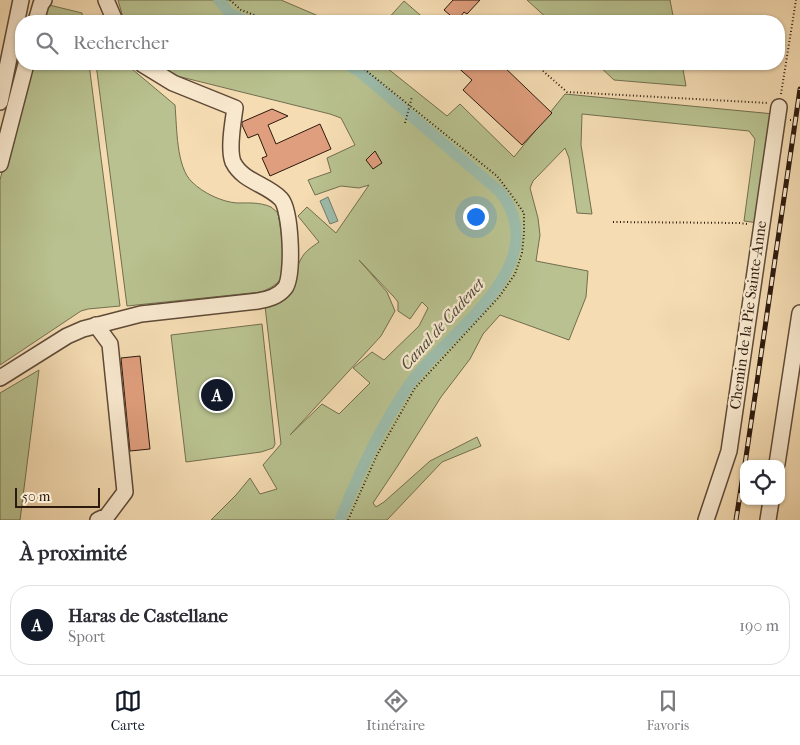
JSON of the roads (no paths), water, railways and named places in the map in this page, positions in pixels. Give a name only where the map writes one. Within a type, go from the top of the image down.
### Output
[{"type":"street","points":[[18,15],[21,0]]},
{"type":"street","points":[[38,15],[44,0]]},
{"type":"street","points":[[106,0],[112,15]]},
{"type":"street","points":[[0,102],[15,29]]},
{"type":"street","points":[[0,164],[24,70]]},
{"type":"street","points":[[0,378],[68,336],[96,325],[141,314],[269,299],[281,292],[286,286],[290,276],[289,238],[285,209],[282,200],[270,190],[254,183],[233,161],[231,148],[235,108],[173,83],[152,70]]},
{"type":"street","name":"Chemin de la Pie Sainte-Anne","points":[[706,520],[729,451],[779,107]]},
{"type":"street","points":[[778,460],[796,351],[800,313]]},
{"type":"street","points":[[96,325],[110,344],[125,492],[107,516],[98,520]]},
{"type":"street","points":[[768,520],[770,505]]},
{"type":"waterway","name":"Canal de Cadenet","points":[[219,0],[229,13],[233,15]]},
{"type":"waterway","name":"Canal de Cadenet","points":[[340,520],[371,450],[398,401],[426,365],[490,296],[506,272],[515,246],[514,219],[500,192],[356,70]]},
{"type":"railway","points":[[746,460],[800,89]]},
{"type":"railway","points":[[736,520],[740,494]]},
{"type":"place","name":"Haras de Castellane","points":[[217,395]]}]
